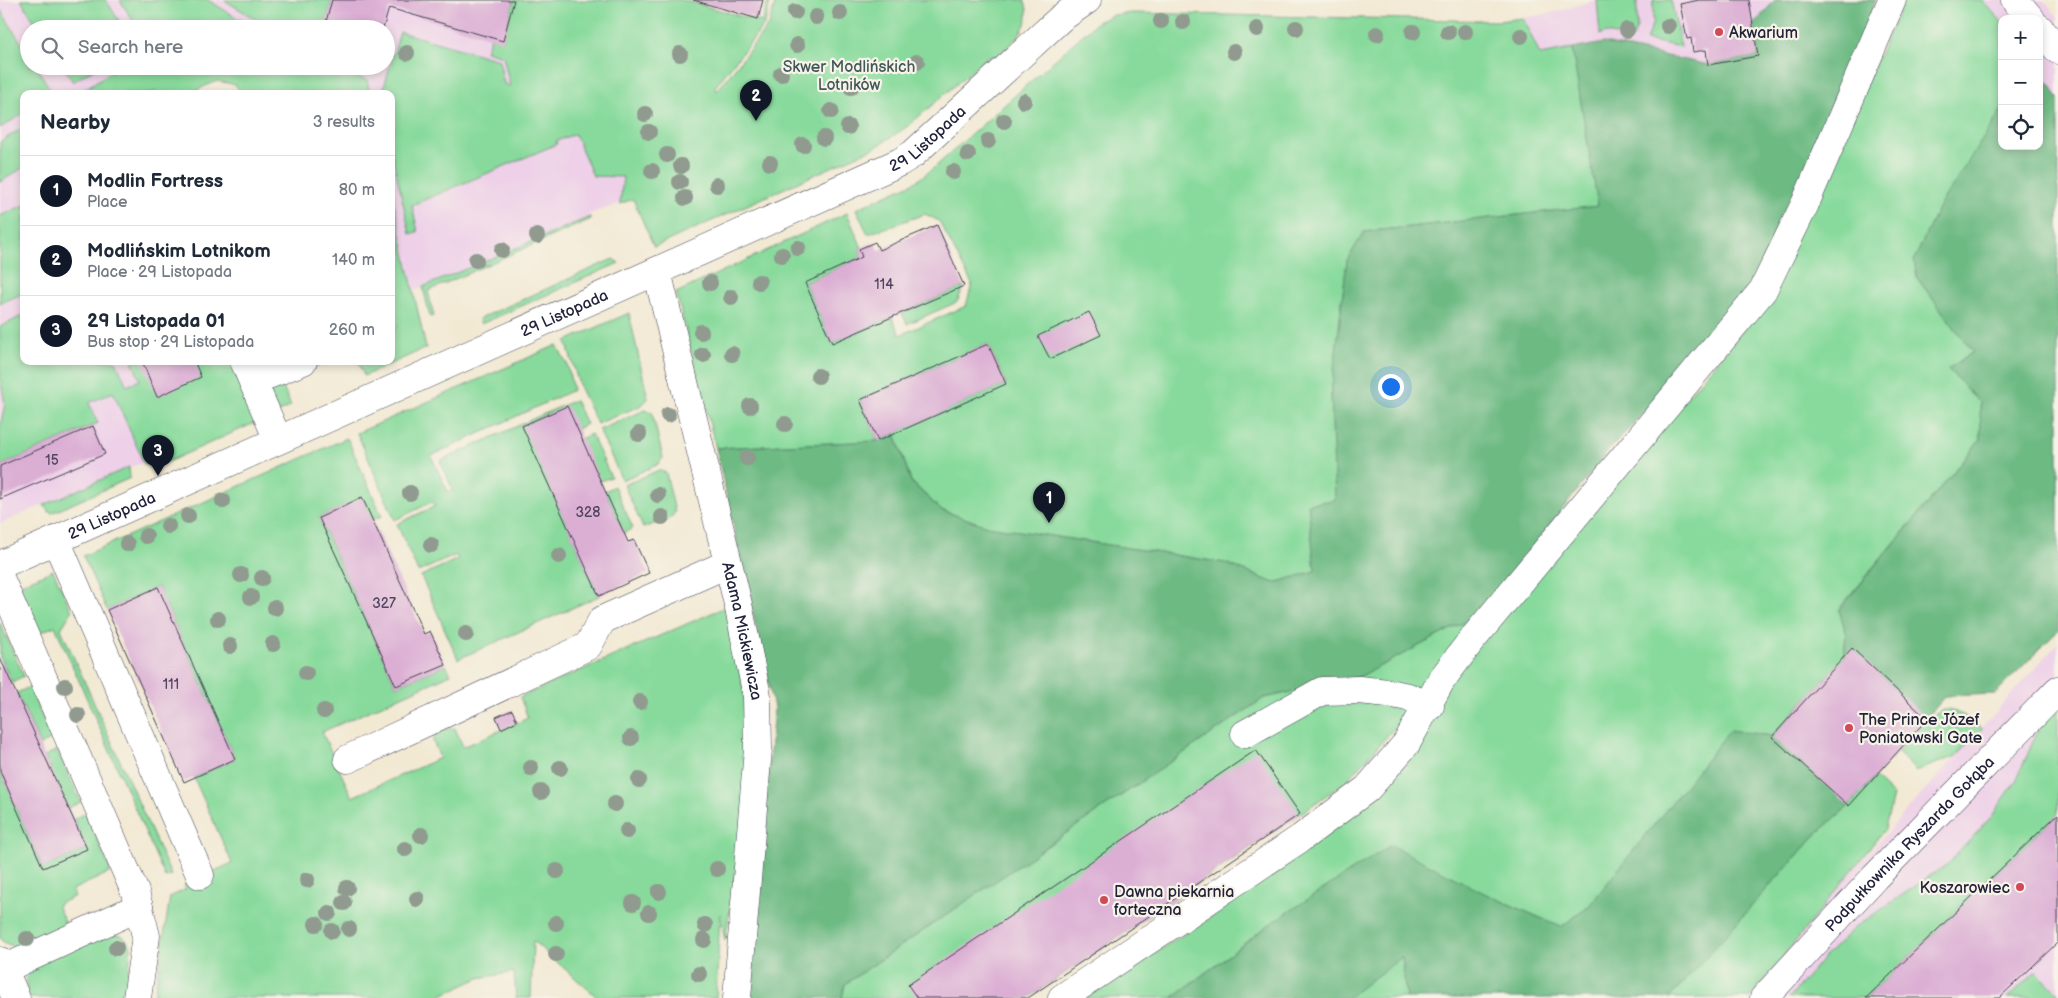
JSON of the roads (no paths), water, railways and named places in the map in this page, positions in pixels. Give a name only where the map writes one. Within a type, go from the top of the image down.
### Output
[{"type":"street","name":"29 Listopada","points":[[0,565],[900,162],[913,154],[1061,18],[1087,0]]},
{"type":"street","points":[[1062,998],[1301,838],[1358,797],[1406,744],[1430,706],[1442,679],[1471,641],[1763,290],[1805,204],[1892,0]]},
{"type":"street","points":[[2015,0],[2028,15]]},
{"type":"street","points":[[2043,33],[2058,50]]},
{"type":"street","name":"Adama Mickiewicza","points":[[657,271],[738,604],[757,696],[758,740],[737,998]]},
{"type":"street","points":[[278,440],[248,371],[281,365]]},
{"type":"street","points":[[56,540],[200,875]]},
{"type":"street","points":[[348,759],[588,646],[602,620],[727,564]]},
{"type":"street","points":[[0,578],[135,892],[146,936],[137,998]]},
{"type":"street","points":[[1245,734],[1322,691],[1359,690],[1388,693],[1408,697],[1430,706]]},
{"type":"street","name":"Podpułkownika Ryszarda Gołąba","points":[[1764,998],[1876,878],[2058,690]]},
{"type":"street","points":[[16,998],[2,965],[139,907]]},
{"type":"place","name":"Akwarium","points":[[1719,32]]},
{"type":"place","name":"Modlińskim Lotnikom","points":[[756,121]]},
{"type":"place","name":"29 Listopada 01","points":[[158,476]]},
{"type":"place","name":"Modlin Fortress","points":[[1049,523]]},
{"type":"place","name":"The Prince Józef Poniatowski Gate","points":[[1849,728]]},
{"type":"place","name":"Koszarowiec","points":[[2020,887]]},
{"type":"place","name":"Dawna piekarnia forteczna","points":[[1104,900]]},
{"type":"park label","name":"Skwer Modlińskich Lotników","points":[[849,75]]}]
